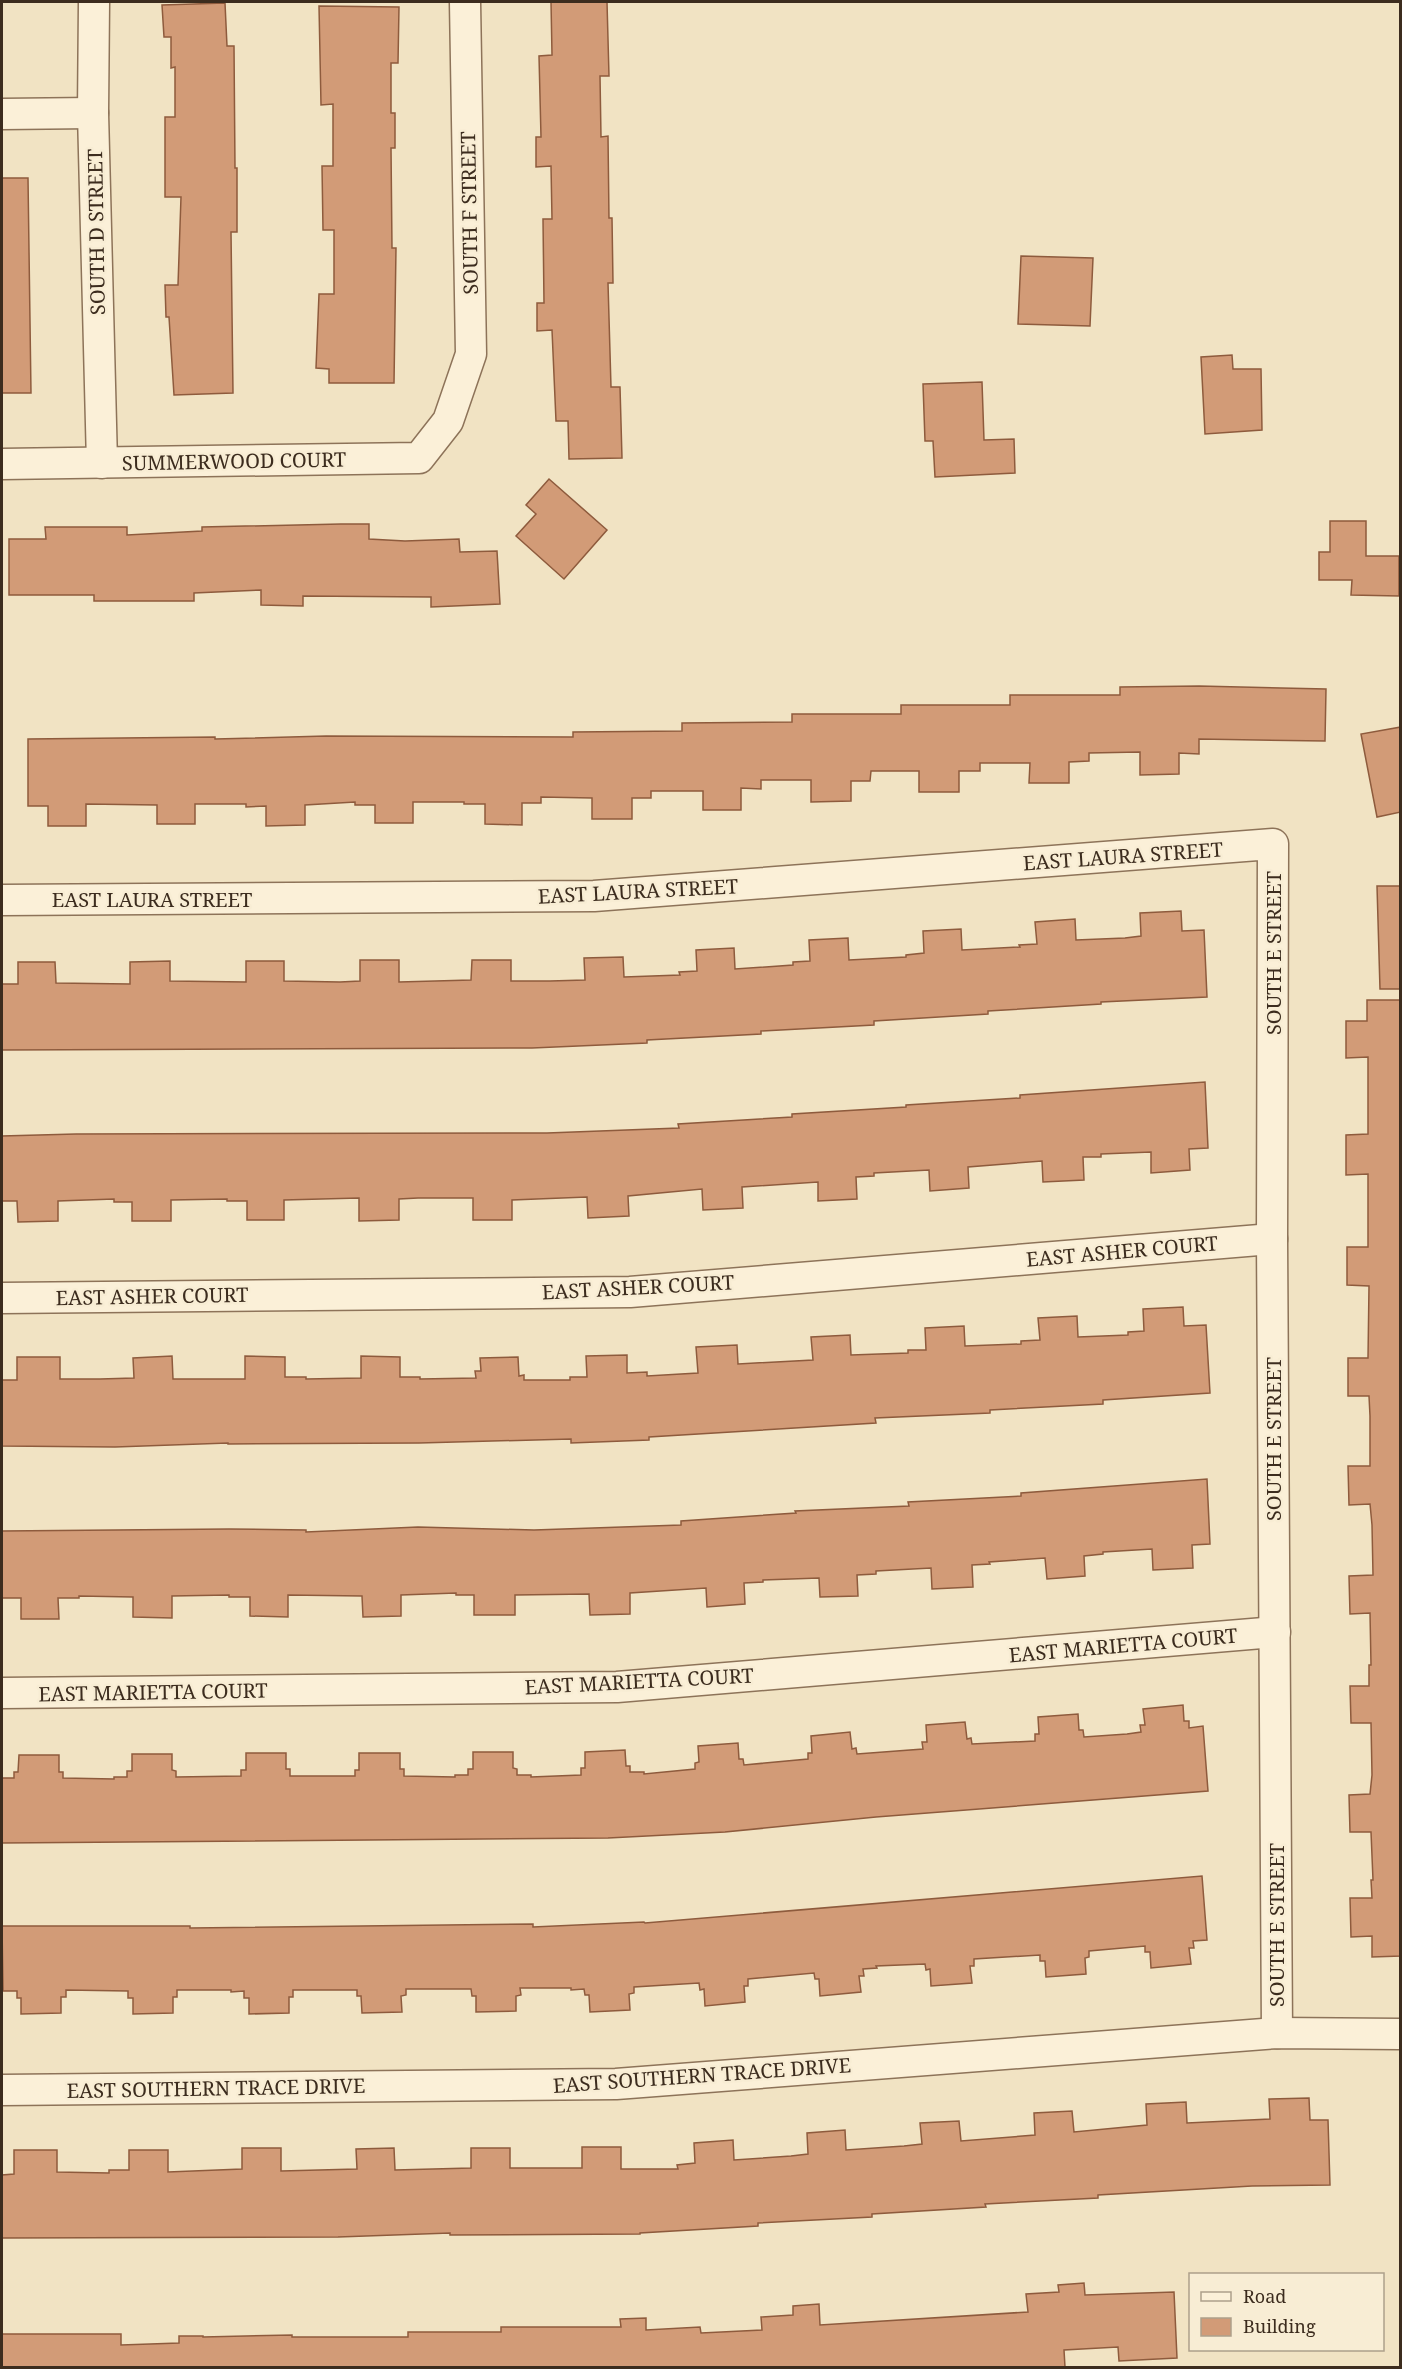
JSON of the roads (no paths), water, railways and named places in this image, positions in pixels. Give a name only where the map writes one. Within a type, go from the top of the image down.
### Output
[{"type":"street","name":"SOUTH D STREET","points":[[94,2],[93,113],[102,463]]},
{"type":"street","name":"SOUTH F STREET","points":[[448,421],[471,354],[465,2]]},
{"type":"street","points":[[2,114],[93,113]]},
{"type":"street","name":"SUMMERWOOD COURT","points":[[2,464],[418,459],[448,421]]},
{"type":"street","name":"EAST LAURA STREET","points":[[2,900],[594,896],[1273,844]]},
{"type":"street","name":"SOUTH E STREET","points":[[1273,844],[1272,1239],[1277,2033]]},
{"type":"street","name":"EAST ASHER COURT","points":[[2,1298],[630,1292],[1272,1239]]},
{"type":"street","name":"EAST MARIETTA COURT","points":[[2,1693],[617,1687],[1275,1632]]},
{"type":"street","name":"EAST SOUTHERN TRACE DRIVE","points":[[2,2090],[616,2084],[1277,2033],[1401,2034]]}]
